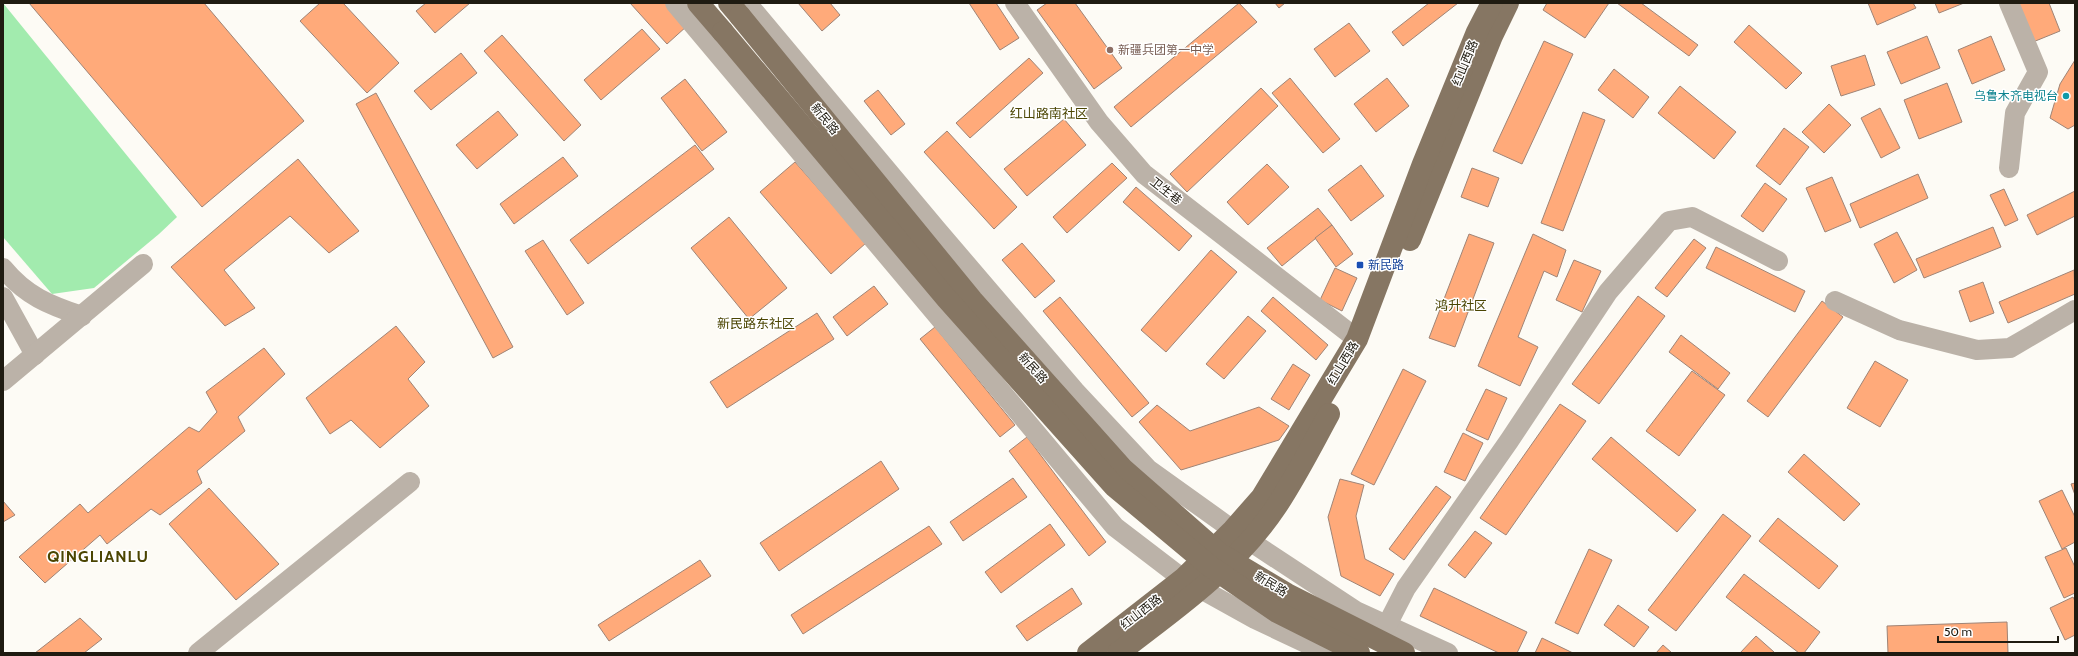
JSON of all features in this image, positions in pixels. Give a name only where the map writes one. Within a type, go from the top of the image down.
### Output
[{"type":"main road","name":"新民路","points":[[698,3],[947,299],[1114,486],[1211,567],[1277,612],[1359,653]]},
{"type":"main road","name":"红山西路","points":[[1241,536],[1262,497],[1357,339],[1423,164],[1477,32],[1492,3]]},
{"type":"main road","name":"红山西路","points":[[1118,653],[1241,536],[1276,507],[1368,346],[1492,36],[1508,3]]},
{"type":"main road","name":"新民路","points":[[739,7],[972,300],[1123,470],[1220,554],[1287,594],[1404,653]]},
{"type":"main road","name":"红山西路","points":[[1088,653],[1192,584]]},
{"type":"street","points":[[675,3],[1115,527],[1192,584],[1255,619],[1327,653]]},
{"type":"street","name":"卫生巷","points":[[1015,3],[1099,122],[1144,174],[1357,339]]},
{"type":"street","points":[[2009,3],[2038,72],[2015,113],[2009,168]]},
{"type":"street","points":[[739,7],[937,230],[1075,390],[1148,469],[1241,536],[1356,611],[1448,653]]},
{"type":"street","points":[[1387,625],[1406,588],[1509,441],[1608,292],[1669,221],[1692,216],[1778,262]]},
{"type":"street","points":[[3,381],[143,264]]},
{"type":"street","points":[[3,268],[15,283],[49,305],[82,316]]},
{"type":"street","points":[[3,297],[35,355]]},
{"type":"street","points":[[1835,301],[1899,330],[1977,350],[2010,348],[2075,310]]},
{"type":"street","points":[[198,653],[410,482]]},
{"type":"green space","points":[[3,3],[177,217],[159,234],[94,288],[52,294],[3,237]]},
{"type":"building","points":[[29,3],[204,3],[304,121],[202,207]]},
{"type":"building","points":[[320,3],[343,3],[399,63],[367,93],[300,21]]},
{"type":"building","points":[[426,3],[470,3],[435,33],[416,11]]},
{"type":"building","points":[[630,3],[667,3],[687,26],[667,44]]},
{"type":"building","points":[[798,3],[830,3],[840,15],[822,31]]},
{"type":"building","points":[[969,3],[996,3],[1019,38],[1000,50]]},
{"type":"building","points":[[1047,3],[1075,3],[1122,68],[1094,89],[1037,10]]},
{"type":"building","points":[[1239,3],[1257,22],[1131,127],[1114,107]]},
{"type":"building","points":[[1275,3],[1285,3],[1279,8]]},
{"type":"building","points":[[1429,3],[1458,3],[1403,46],[1392,32]]},
{"type":"building","points":[[1547,3],[1609,3],[1585,38],[1543,10]]},
{"type":"building","points":[[1617,3],[1641,3],[1698,45],[1689,56]]},
{"type":"building","points":[[1868,3],[1913,3],[1916,8],[1877,25]]},
{"type":"building","points":[[1935,3],[1964,3],[1939,13]]},
{"type":"building","points":[[2016,3],[2049,3],[2060,31],[2033,42]]},
{"type":"building","points":[[1349,23],[1370,51],[1335,77],[1314,49]]},
{"type":"building","points":[[1749,25],[1802,73],[1786,89],[1734,42]]},
{"type":"building","points":[[642,29],[660,49],[601,100],[584,80]]},
{"type":"building","points":[[502,35],[581,125],[564,141],[484,51]]},
{"type":"building","points":[[1927,36],[1940,68],[1901,84],[1887,52]]},
{"type":"building","points":[[1991,36],[2005,70],[1972,84],[1958,50]]},
{"type":"building","points":[[1544,41],[1573,54],[1522,164],[1493,151]]},
{"type":"building","points":[[461,53],[477,73],[431,110],[414,91]]},
{"type":"building","points":[[1865,55],[1875,85],[1841,96],[1831,66]]},
{"type":"building","points":[[1029,58],[1043,73],[970,138],[956,123]]},
{"type":"building","name":"乌鲁木齐电视台","points":[[2075,60],[2075,125],[2068,129],[2050,118],[2060,84]]},
{"type":"building","points":[[1614,69],[1649,97],[1633,118],[1598,90]]},
{"type":"building","points":[[1290,78],[1340,139],[1323,153],[1272,93]]},
{"type":"building","points":[[1387,78],[1409,106],[1376,132],[1354,104]]},
{"type":"building","points":[[685,79],[727,132],[702,151],[661,98]]},
{"type":"building","points":[[1947,83],[1962,122],[1919,139],[1904,100]]},
{"type":"building","points":[[1680,86],[1736,132],[1714,159],[1658,113]]},
{"type":"building","points":[[1261,88],[1278,106],[1187,192],[1170,174]]},
{"type":"building","points":[[878,90],[905,124],[891,135],[864,101]]},
{"type":"building","points":[[376,93],[513,347],[493,358],[356,104]]},
{"type":"building","points":[[1829,104],[1851,125],[1824,153],[1802,132]]},
{"type":"building","points":[[1880,108],[1900,148],[1881,158],[1861,118]]},
{"type":"building","points":[[498,111],[518,135],[477,169],[456,145]]},
{"type":"building","points":[[1583,112],[1605,120],[1563,231],[1541,223]]},
{"type":"building","points":[[1064,119],[1086,145],[1027,196],[1004,169]]},
{"type":"building","points":[[1784,128],[1809,147],[1780,185],[1756,166]]},
{"type":"building","points":[[947,131],[1017,207],[994,229],[924,152]]},
{"type":"building","points":[[695,145],[714,169],[588,264],[570,240]]},
{"type":"building","points":[[563,157],[578,176],[514,224],[500,204]]},
{"type":"building","points":[[298,159],[359,231],[329,253],[290,216],[224,270],[255,308],[225,326],[171,267]]},
{"type":"building","points":[[795,162],[866,243],[831,274],[760,192]]},
{"type":"building","points":[[1112,163],[1127,178],[1067,233],[1053,217]]},
{"type":"building","points":[[1267,164],[1289,187],[1248,225],[1227,202]]},
{"type":"building","points":[[1361,165],[1384,196],[1351,221],[1328,190]]},
{"type":"building","points":[[1472,168],[1499,178],[1488,207],[1461,197]]},
{"type":"building","points":[[1918,174],[1928,198],[1860,228],[1850,204]]},
{"type":"building","points":[[1832,177],[1851,221],[1825,232],[1806,188]]},
{"type":"building","points":[[1765,183],[1787,199],[1763,232],[1741,216]]},
{"type":"building","points":[[1136,187],[1192,236],[1179,251],[1123,202]]},
{"type":"building","points":[[2004,189],[2018,220],[2005,226],[1990,195]]},
{"type":"building","points":[[2075,191],[2075,216],[2037,235],[2027,215]]},
{"type":"building","points":[[1318,208],[1332,225],[1282,266],[1267,248]]},
{"type":"building","points":[[729,217],[787,288],[749,319],[691,248]]},
{"type":"building","points":[[1332,225],[1353,254],[1336,267],[1315,238]]},
{"type":"building","points":[[1993,227],[2001,247],[1924,278],[1916,259]]},
{"type":"building","points":[[1897,232],[1917,270],[1894,283],[1874,244]]},
{"type":"building","points":[[1469,234],[1494,243],[1455,347],[1429,338]]},
{"type":"building","points":[[1533,234],[1566,250],[1557,277],[1544,271],[1518,337],[1538,347],[1520,386],[1478,366]]},
{"type":"building","points":[[1694,239],[1706,248],[1667,297],[1655,288]]},
{"type":"building","points":[[543,240],[584,303],[567,315],[525,251]]},
{"type":"building","points":[[1022,243],[1055,281],[1035,298],[1002,260]]},
{"type":"building","points":[[1716,247],[1805,291],[1795,312],[1706,268]]},
{"type":"building","points":[[1211,250],[1237,272],[1166,352],[1141,330]]},
{"type":"building","points":[[1574,260],[1601,271],[1582,312],[1556,300]]},
{"type":"building","points":[[1335,268],[1357,278],[1342,311],[1320,300]]},
{"type":"building","points":[[2074,270],[2075,294],[2008,323],[1999,302]]},
{"type":"building","points":[[1983,282],[1994,313],[1970,322],[1959,291]]},
{"type":"building","points":[[874,286],[888,304],[847,336],[833,317]]},
{"type":"building","points":[[1638,296],[1665,316],[1599,404],[1572,384]]},
{"type":"building","points":[[1060,297],[1149,403],[1132,417],[1043,311]]},
{"type":"building","points":[[1273,297],[1328,345],[1316,360],[1261,311]]},
{"type":"building","points":[[1822,301],[1843,317],[1768,417],[1747,401]]},
{"type":"building","points":[[817,313],[834,339],[727,408],[710,382]]},
{"type":"building","points":[[1248,316],[1266,331],[1224,379],[1206,364]]},
{"type":"building","points":[[396,326],[425,362],[408,379],[429,406],[380,448],[351,420],[330,434],[306,398]]},
{"type":"building","points":[[935,327],[1015,425],[1000,437],[920,339]]},
{"type":"building","points":[[1681,335],[1730,373],[1718,389],[1669,352]]},
{"type":"building","points":[[264,348],[285,374],[238,417],[245,431],[197,471],[202,483],[160,515],[151,509],[107,544],[100,535],[45,583],[19,557],[80,504],[88,513],[189,427],[199,432],[217,412],[206,392]]},
{"type":"building","points":[[1875,361],[1908,380],[1880,427],[1847,408]]},
{"type":"building","points":[[1293,364],[1310,375],[1289,410],[1271,399]]},
{"type":"building","points":[[1403,369],[1426,381],[1374,485],[1351,474]]},
{"type":"building","points":[[1692,371],[1725,395],[1679,456],[1646,431]]},
{"type":"building","points":[[1486,389],[1507,398],[1488,440],[1466,430]]},
{"type":"building","points":[[1560,404],[1586,421],[1506,535],[1480,518]]},
{"type":"building","points":[[1157,405],[1190,431],[1259,407],[1289,426],[1279,440],[1181,470],[1139,422]]},
{"type":"building","points":[[1463,433],[1483,443],[1465,481],[1444,472]]},
{"type":"building","points":[[1027,437],[1106,542],[1089,556],[1009,451]]},
{"type":"building","points":[[1611,437],[1696,510],[1677,532],[1592,459]]},
{"type":"building","points":[[1804,454],[1860,504],[1844,521],[1788,472]]},
{"type":"building","points":[[881,461],[899,489],[779,571],[760,543]]},
{"type":"building","points":[[1013,478],[1027,497],[963,541],[950,522]]},
{"type":"building","points":[[1340,479],[1364,485],[1356,516],[1365,559],[1394,574],[1380,596],[1341,576],[1328,517]]},
{"type":"building","points":[[2075,483],[2075,495],[2071,484]]},
{"type":"building","points":[[1436,486],[1451,497],[1404,560],[1389,549]]},
{"type":"building","points":[[209,488],[279,564],[236,600],[169,524]]},
{"type":"building","points":[[2062,490],[2075,517],[2075,542],[2062,549],[2039,501]]},
{"type":"building","points":[[3,501],[15,515],[3,522]]},
{"type":"building","points":[[1723,514],[1751,536],[1676,631],[1648,610]]},
{"type":"building","points":[[1778,518],[1838,566],[1819,589],[1759,541]]},
{"type":"building","points":[[1050,524],[1065,545],[1001,593],[985,572]]},
{"type":"building","points":[[929,526],[942,544],[803,634],[791,615]]},
{"type":"building","points":[[1475,531],[1492,543],[1465,578],[1448,565]]},
{"type":"building","points":[[2066,548],[2075,567],[2075,593],[2064,598],[2045,557]]},
{"type":"building","points":[[1589,549],[1612,560],[1578,634],[1555,623]]},
{"type":"building","points":[[700,560],[711,576],[609,641],[598,625]]},
{"type":"building","points":[[1744,574],[1820,632],[1804,653],[1799,653],[1726,597]]},
{"type":"building","points":[[1072,588],[1082,604],[1027,641],[1016,626]]},
{"type":"building","points":[[1434,588],[1527,632],[1517,653],[1499,653],[1420,616]]},
{"type":"building","points":[[2073,597],[2075,601],[2075,635],[2065,640],[2050,608]]},
{"type":"building","points":[[1618,605],[1649,627],[1634,647],[1604,625]]},
{"type":"building","points":[[80,618],[102,639],[84,653],[35,653]]},
{"type":"building","points":[[2007,622],[2008,653],[1888,653],[1887,626]]},
{"type":"building","points":[[1756,636],[1774,652],[1774,653],[1740,653]]},
{"type":"building","points":[[1542,638],[1573,653],[1535,653]]},
{"type":"building","points":[[1663,645],[1672,653],[1656,653]]},
{"type":"place","name":"新疆兵团第一中学","points":[[1110,50]]},
{"type":"place","name":"乌鲁木齐电视台","points":[[2066,96]]},
{"type":"place","name":"新民路","points":[[1360,265]]},
{"type":"district","name":"红山路南社区","points":[[1049,113]]},
{"type":"district","name":"鸿升社区","points":[[1461,305]]},
{"type":"district","name":"新民路东社区","points":[[756,323]]},
{"type":"district","name":"QINGLIANLU","points":[[98,556]]}]
